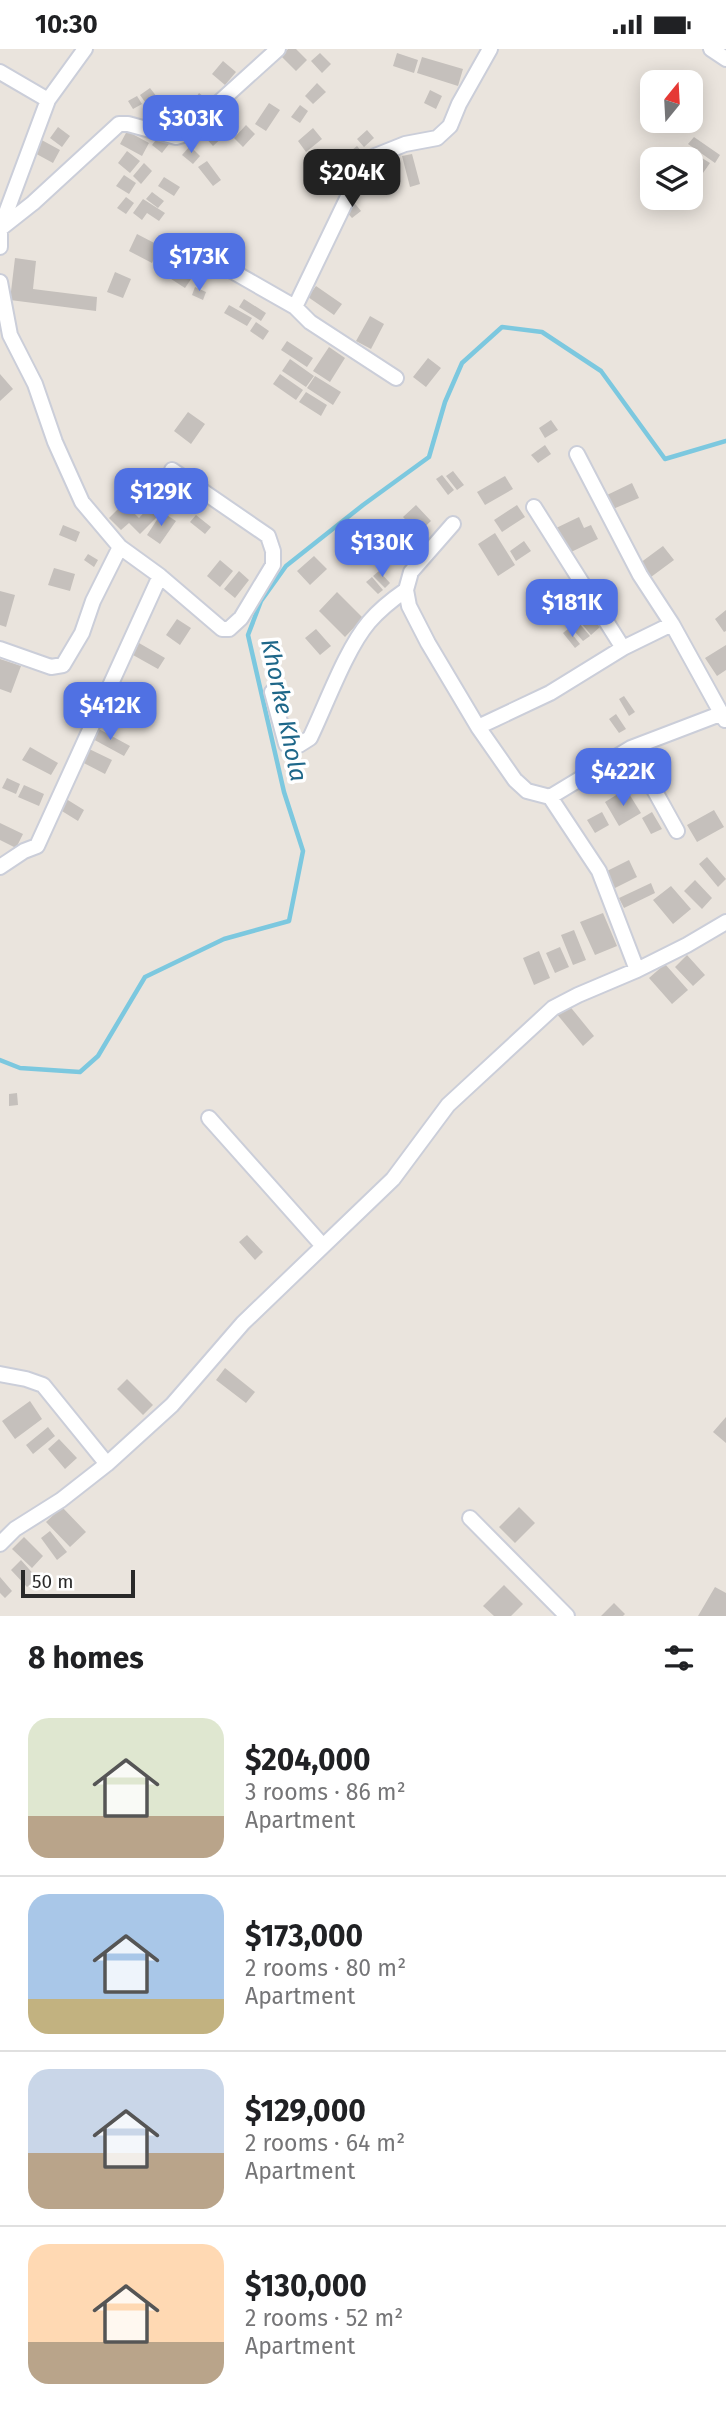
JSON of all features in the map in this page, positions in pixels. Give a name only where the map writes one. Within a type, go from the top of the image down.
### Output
[{"type":"street","points":[[0,247],[0,229],[48,100],[85,49]]},
{"type":"street","points":[[0,229],[33,204],[119,124],[176,137],[183,135],[278,49]]},
{"type":"street","points":[[295,307],[356,178],[375,156],[405,144],[437,138],[450,126],[459,104],[490,49]]},
{"type":"street","points":[[711,49],[726,59]]},
{"type":"street","points":[[0,72],[48,100]]},
{"type":"street","points":[[175,249],[225,267],[295,307],[310,322],[396,378]]},
{"type":"street","points":[[0,282],[10,335],[34,384],[60,454],[82,502],[120,547],[160,576],[222,629],[229,629],[242,618],[273,565],[273,551],[268,536],[172,470]]},
{"type":"street","points":[[550,797],[631,748],[723,718],[672,624],[640,575],[577,454]]},
{"type":"street","points":[[534,507],[623,647]]},
{"type":"street","points":[[453,524],[411,572],[406,590],[409,606],[478,727],[515,780],[527,791],[550,797],[598,871],[637,969]]},
{"type":"street","points":[[0,649],[51,667],[63,665],[82,633],[93,601],[120,547]]},
{"type":"street","points":[[0,867],[37,846],[160,576]]},
{"type":"street","points":[[272,692],[286,744],[299,745],[310,738],[353,646],[368,623],[406,590]]},
{"type":"street","points":[[478,727],[550,693],[623,647],[672,624]]},
{"type":"street","points":[[631,748],[677,831]]},
{"type":"street","points":[[1,1542],[15,1529],[61,1500],[107,1464],[172,1405],[243,1323],[393,1179],[448,1105],[553,1008],[637,969],[726,922]]},
{"type":"street","points":[[209,1118],[323,1246]]},
{"type":"street","points":[[0,1374],[43,1385],[107,1464]]},
{"type":"street","points":[[470,1518],[567,1616]]},
{"type":"building","points":[[288,49],[296,49],[307,60],[296,71],[281,56]]},
{"type":"building","points":[[320,53],[331,64],[322,73],[311,61]]},
{"type":"building","points":[[397,53],[418,60],[414,73],[393,66]]},
{"type":"building","points":[[422,57],[463,69],[458,86],[417,73]]},
{"type":"building","points":[[223,61],[236,72],[225,85],[212,74]]},
{"type":"building","points":[[317,83],[326,92],[313,104],[305,96]]},
{"type":"building","points":[[150,88],[161,102],[150,109],[140,95]]},
{"type":"building","points":[[430,90],[442,96],[436,109],[424,103]]},
{"type":"building","points":[[199,93],[209,101],[204,106],[195,99]]},
{"type":"building","points":[[137,96],[142,104],[133,109],[128,101]]},
{"type":"building","points":[[185,100],[194,109],[184,120],[175,110]]},
{"type":"building","points":[[269,103],[280,110],[266,131],[255,124]]},
{"type":"building","points":[[300,105],[308,111],[300,123],[291,117]]},
{"type":"building","points":[[213,125],[224,136],[213,146],[202,134]]},
{"type":"building","points":[[246,125],[255,134],[243,147],[234,138]]},
{"type":"building","points":[[58,127],[70,136],[62,147],[50,138]]},
{"type":"building","points":[[313,128],[322,139],[306,152],[298,141]]},
{"type":"building","points":[[367,130],[374,138],[364,147],[357,139]]},
{"type":"building","points":[[127,131],[149,143],[142,156],[120,144]]},
{"type":"building","points":[[159,136],[169,144],[162,153],[152,145]]},
{"type":"building","points":[[694,137],[720,155],[715,163],[703,155],[703,147],[692,147],[688,144]]},
{"type":"building","points":[[38,138],[60,150],[53,163],[31,151]]},
{"type":"building","points":[[190,146],[200,156],[193,164],[182,155]]},
{"type":"building","points":[[357,146],[363,153],[353,163],[346,155]]},
{"type":"building","points":[[127,151],[140,161],[130,173],[118,163]]},
{"type":"building","points":[[412,154],[420,184],[410,187],[402,156]]},
{"type":"building","points":[[703,159],[710,163],[703,173]]},
{"type":"building","points":[[207,161],[221,180],[213,186],[198,167]]},
{"type":"building","points":[[144,163],[152,171],[141,184],[133,176]]},
{"type":"building","points":[[124,175],[136,183],[129,194],[116,186]]},
{"type":"building","points":[[164,177],[180,187],[174,196],[158,186]]},
{"type":"building","points":[[152,192],[164,201],[158,208],[146,199]]},
{"type":"building","points":[[126,197],[134,203],[126,214],[117,208]]},
{"type":"building","points":[[143,199],[165,213],[159,221],[147,213],[142,220],[133,213]]},
{"type":"building","points":[[352,200],[361,211],[352,218],[343,208]]},
{"type":"building","points":[[137,234],[160,246],[152,263],[129,251]]},
{"type":"building","points":[[15,258],[36,261],[33,289],[97,297],[96,311],[10,300]]},
{"type":"building","points":[[174,260],[195,273],[185,288],[165,275]]},
{"type":"building","points":[[115,272],[131,279],[123,298],[107,292]]},
{"type":"building","points":[[316,286],[342,304],[334,315],[308,297]]},
{"type":"building","points":[[195,287],[206,292],[203,300],[192,295]]},
{"type":"building","points":[[244,299],[266,313],[261,321],[239,307]]},
{"type":"building","points":[[229,305],[252,318],[247,326],[224,313]]},
{"type":"building","points":[[370,316],[384,324],[371,349],[356,341]]},
{"type":"building","points":[[256,322],[269,331],[263,340],[250,331]]},
{"type":"building","points":[[287,341],[313,358],[307,367],[281,350]]},
{"type":"building","points":[[329,347],[345,358],[330,382],[313,371]]},
{"type":"building","points":[[428,358],[441,368],[426,387],[413,377]]},
{"type":"building","points":[[290,359],[314,376],[306,387],[282,371]]},
{"type":"building","points":[[0,374],[13,389],[0,401]]},
{"type":"building","points":[[280,374],[303,390],[296,400],[273,384]]},
{"type":"building","points":[[315,376],[341,392],[333,405],[307,388]]},
{"type":"building","points":[[306,392],[327,405],[321,416],[299,402]]},
{"type":"building","points":[[188,412],[205,424],[191,444],[174,431]]},
{"type":"building","points":[[551,420],[558,430],[545,438],[539,428]]},
{"type":"building","points":[[545,445],[551,454],[538,463],[531,455]]},
{"type":"building","points":[[453,471],[464,485],[457,490],[446,476]]},
{"type":"building","points":[[442,475],[454,490],[448,495],[436,479]]},
{"type":"building","points":[[505,476],[513,489],[485,505],[477,492]]},
{"type":"building","points":[[632,483],[639,498],[613,509],[607,495]]},
{"type":"building","points":[[124,503],[139,518],[148,508],[157,517],[140,534],[129,523],[121,530],[109,518]]},
{"type":"building","points":[[416,505],[431,521],[418,533],[403,517]]},
{"type":"building","points":[[517,505],[525,517],[502,532],[494,520]]},
{"type":"building","points":[[162,512],[176,521],[160,544],[147,535]]},
{"type":"building","points":[[196,515],[211,527],[205,534],[190,522]]},
{"type":"building","points":[[579,517],[584,528],[591,525],[598,539],[567,554],[554,529]]},
{"type":"building","points":[[63,525],[80,532],[76,542],[59,535]]},
{"type":"building","points":[[495,533],[515,565],[498,576],[478,544]]},
{"type":"building","points":[[524,541],[531,551],[516,561],[510,551]]},
{"type":"building","points":[[663,546],[674,560],[651,577],[640,563]]},
{"type":"building","points":[[88,554],[98,560],[94,567],[84,560]]},
{"type":"building","points":[[314,556],[327,569],[310,585],[297,571]]},
{"type":"building","points":[[220,560],[233,571],[220,587],[207,576]]},
{"type":"building","points":[[54,568],[75,574],[70,591],[48,585]]},
{"type":"building","points":[[239,571],[249,580],[235,598],[224,589]]},
{"type":"building","points":[[379,571],[390,583],[385,588],[373,576]]},
{"type":"building","points":[[372,577],[383,590],[378,594],[366,582]]},
{"type":"building","points":[[0,591],[15,595],[6,627],[0,625]]},
{"type":"building","points":[[337,592],[363,618],[345,637],[319,611]]},
{"type":"building","points":[[576,599],[600,627],[591,635],[567,606]]},
{"type":"building","points":[[567,609],[590,636],[583,641],[560,615]]},
{"type":"building","points":[[726,610],[726,631],[724,632],[715,619]]},
{"type":"building","points":[[177,619],[191,628],[180,645],[166,635]]},
{"type":"building","points":[[316,629],[331,646],[320,655],[305,638]]},
{"type":"building","points":[[568,629],[580,644],[575,648],[563,633]]},
{"type":"building","points":[[139,643],[165,658],[158,669],[133,655]]},
{"type":"building","points":[[726,645],[726,670],[717,676],[705,658]]},
{"type":"building","points":[[0,659],[21,666],[11,693],[0,689]]},
{"type":"building","points":[[116,684],[143,700],[136,712],[108,697]]},
{"type":"building","points":[[624,696],[635,712],[629,716],[619,699]]},
{"type":"building","points":[[616,714],[626,729],[619,733],[609,719]]},
{"type":"building","points":[[97,728],[130,746],[124,756],[91,738]]},
{"type":"building","points":[[30,747],[58,763],[51,775],[22,760]]},
{"type":"building","points":[[85,747],[112,760],[105,774],[78,760]]},
{"type":"building","points":[[7,778],[20,784],[16,794],[2,788]]},
{"type":"building","points":[[24,785],[44,794],[39,806],[18,797]]},
{"type":"building","points":[[626,789],[641,813],[619,826],[605,802]]},
{"type":"building","points":[[63,797],[84,810],[78,821],[57,808]]},
{"type":"building","points":[[714,810],[724,827],[697,842],[687,825]]},
{"type":"building","points":[[602,812],[609,825],[595,833],[587,820]]},
{"type":"building","points":[[652,812],[662,829],[651,834],[642,818]]},
{"type":"building","points":[[0,823],[23,834],[16,848],[0,840]]},
{"type":"building","points":[[707,857],[726,879],[718,887],[699,864]]},
{"type":"building","points":[[629,860],[637,877],[613,889],[605,872]]},
{"type":"building","points":[[695,880],[712,898],[702,909],[684,891]]},
{"type":"building","points":[[651,883],[655,893],[624,908],[619,898]]},
{"type":"building","points":[[671,886],[691,909],[673,924],[653,900]]},
{"type":"building","points":[[603,913],[617,946],[595,955],[580,922]]},
{"type":"building","points":[[574,930],[586,960],[573,965],[561,935]]},
{"type":"building","points":[[560,947],[569,967],[555,973],[546,953]]},
{"type":"building","points":[[539,951],[550,978],[534,985],[523,958]]},
{"type":"building","points":[[687,955],[705,975],[693,986],[675,967]]},
{"type":"building","points":[[665,964],[688,990],[672,1004],[649,978]]},
{"type":"building","points":[[568,1004],[594,1036],[583,1046],[556,1013]]},
{"type":"building","points":[[17,1093],[18,1105],[9,1106],[9,1094]]},
{"type":"building","points":[[247,1235],[263,1252],[255,1260],[239,1242]]},
{"type":"building","points":[[225,1368],[255,1392],[246,1403],[216,1380]]},
{"type":"building","points":[[127,1379],[153,1405],[143,1415],[117,1389]]},
{"type":"building","points":[[30,1401],[42,1419],[15,1439],[2,1421]]},
{"type":"building","points":[[726,1417],[726,1443],[713,1432]]},
{"type":"building","points":[[48,1427],[55,1436],[33,1454],[26,1445]]},
{"type":"building","points":[[59,1439],[77,1458],[65,1469],[48,1449]]},
{"type":"building","points":[[62,1507],[86,1532],[70,1547],[46,1522]]},
{"type":"building","points":[[519,1507],[535,1523],[515,1543],[499,1527]]},
{"type":"building","points":[[50,1531],[67,1552],[57,1560],[41,1538]]},
{"type":"building","points":[[24,1537],[43,1556],[32,1568],[12,1549]]},
{"type":"building","points":[[21,1560],[37,1578],[27,1587],[11,1570]]},
{"type":"building","points":[[0,1577],[12,1591],[5,1598],[0,1593]]},
{"type":"building","points":[[504,1585],[523,1604],[511,1616],[494,1616],[483,1606]]},
{"type":"building","points":[[715,1587],[726,1593],[726,1616],[698,1616]]},
{"type":"building","points":[[614,1603],[625,1614],[623,1616],[601,1616]]},
{"type":"waterway","name":"Khorke Khola","points":[[0,1060],[20,1068],[80,1072],[98,1056],[145,977],[224,939],[289,921],[303,851],[284,792],[248,635],[261,601],[286,566],[429,457],[445,402],[462,363],[502,327],[542,332],[601,371],[665,459],[726,441]]}]
